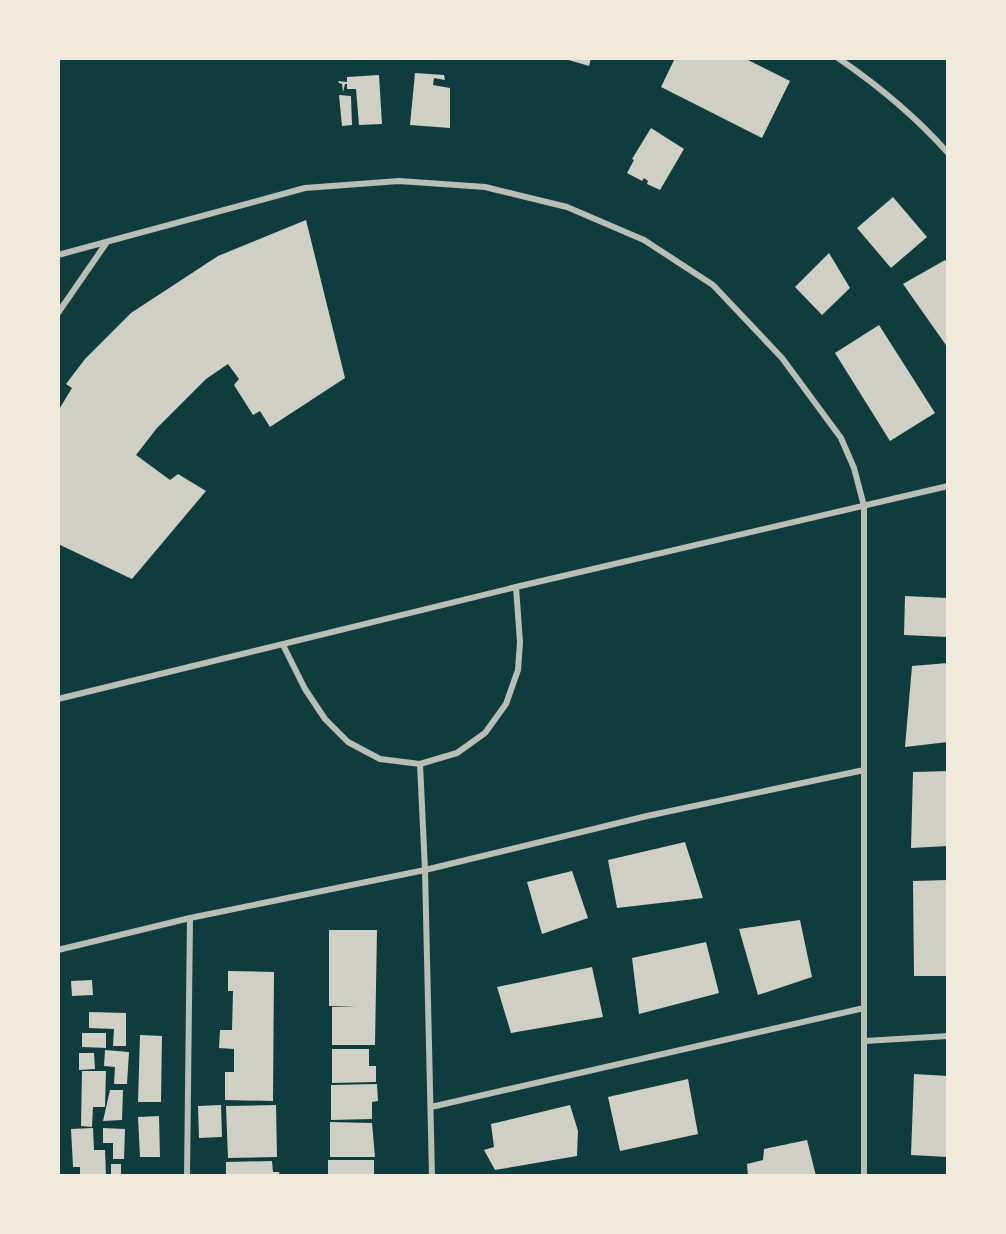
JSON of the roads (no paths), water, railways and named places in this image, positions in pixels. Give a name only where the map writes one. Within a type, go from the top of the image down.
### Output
[{"type":"street","points":[[838,58],[865,77],[937,140],[948,153]]},
{"type":"street","points":[[58,255],[305,188],[399,181],[485,187],[567,207],[644,240],[713,285],[782,358],[841,438],[854,468],[864,506],[864,1176]]},
{"type":"street","points":[[58,313],[108,241]]},
{"type":"street","points":[[58,699],[516,587],[948,486]]},
{"type":"street","points":[[283,645],[305,689],[325,719],[348,742],[380,759],[420,764],[456,753],[485,733],[506,704],[518,670],[520,642],[516,587]]},
{"type":"street","points":[[420,764],[425,870],[432,1176]]},
{"type":"street","points":[[58,950],[190,918],[425,870],[647,816],[864,770]]},
{"type":"street","points":[[187,1176],[190,918]]},
{"type":"street","points":[[431,1107],[864,1008]]},
{"type":"street","points":[[865,1041],[948,1036]]}]
